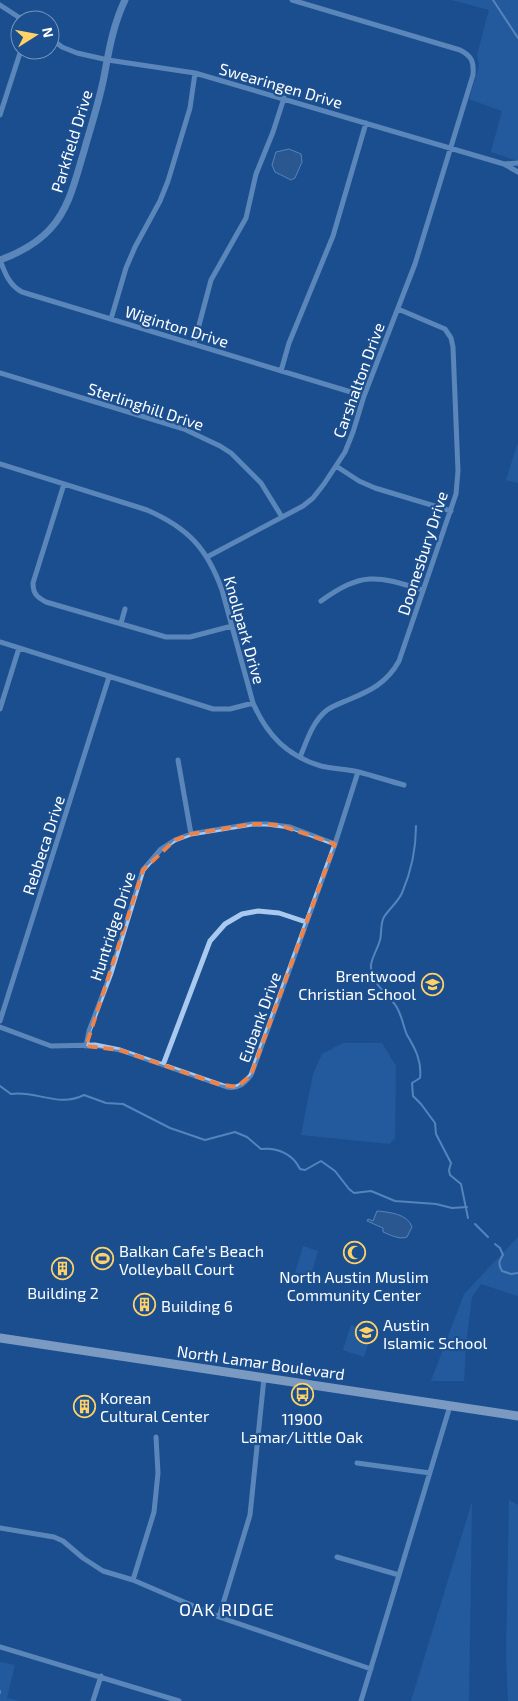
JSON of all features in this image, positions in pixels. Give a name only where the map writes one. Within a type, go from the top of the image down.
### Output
[{"type":"main road","name":"North Lamar Boulevard","points":[[0,1338],[518,1416]]},
{"type":"street","name":"Parkfield Drive","points":[[0,260],[17,254],[40,240],[61,214],[70,194],[98,104],[113,31],[126,0]]},
{"type":"street","name":"Carshalton Drive","points":[[207,557],[282,517],[313,498],[345,452],[364,396],[415,264],[473,75],[472,60],[467,53],[460,50],[292,0]]},
{"type":"street","name":"Swearingen Drive","points":[[60,46],[77,53],[108,60],[195,73],[504,164],[518,172]]},
{"type":"street","points":[[0,115],[18,60]]},
{"type":"street","points":[[111,319],[126,268],[168,181],[190,108],[195,73]]},
{"type":"street","points":[[194,344],[211,280],[246,218],[256,174],[284,98]]},
{"type":"street","points":[[281,371],[289,343],[333,236],[366,123]]},
{"type":"street","name":"Swearingen Drive","points":[[504,164],[518,164]]},
{"type":"street","name":"Wiginton Drive","points":[[0,260],[10,283],[22,292],[364,396]]},
{"type":"street","name":"Doonesbury Drive","points":[[300,757],[312,730],[326,711],[380,685],[395,669],[451,510],[458,484],[454,347],[451,338],[445,329],[398,309]]},
{"type":"street","name":"Sterlinghill Drive","points":[[0,374],[184,429],[208,439],[231,453],[247,468],[261,483],[282,517]]},
{"type":"street","name":"Knollpark Drive","points":[[0,464],[146,510],[164,517],[189,535],[207,557],[216,572],[253,703],[261,721],[270,734],[280,744],[300,757],[322,766],[358,772],[404,785]]},
{"type":"street","points":[[336,466],[359,481],[375,488],[451,510]]},
{"type":"street","points":[[64,484],[33,584],[33,591],[36,597],[46,602],[166,637],[190,637],[232,626]]},
{"type":"street","points":[[322,601],[347,584],[369,578],[391,580],[423,590]]},
{"type":"street","points":[[121,623],[124,609]]},
{"type":"street","points":[[0,642],[213,709],[230,709],[253,703]]},
{"type":"street","points":[[0,709],[19,648]]},
{"type":"street","name":"Rebbeca Drive","points":[[0,1021],[109,677]]},
{"type":"street","points":[[178,760],[191,834]]},
{"type":"street","name":"Eubank Drive","points":[[0,1026],[51,1046],[105,1046],[227,1087],[236,1087],[244,1084],[251,1075],[335,844],[358,772]]},
{"type":"street","name":"Huntridge Drive","points":[[86,1046],[89,1031],[111,973],[143,870],[161,849],[175,840],[191,834],[252,824],[267,824],[290,828],[335,844]]},
{"type":"street","points":[[163,1066],[210,942],[225,924],[242,914],[258,911],[279,913],[306,922]]},
{"type":"street","points":[[219,1617],[250,1515],[264,1378]]},
{"type":"street","points":[[361,1701],[450,1406]]},
{"type":"street","points":[[133,1580],[154,1512],[158,1474],[156,1437]]},
{"type":"street","points":[[356,1463],[430,1473]]},
{"type":"street","points":[[0,1528],[54,1537],[71,1546],[92,1565],[103,1571],[133,1580],[219,1617],[371,1669]]},
{"type":"street","points":[[337,1557],[399,1575]]},
{"type":"street","points":[[0,1647],[179,1701]]},
{"type":"street","points":[[93,1701],[101,1676]]},
{"type":"highlighted area","points":[[252,824],[279,825],[335,844],[251,1075],[237,1087],[218,1084],[120,1050],[86,1046],[143,870],[175,840],[191,834]]},
{"type":"shaded area","points":[[452,0],[518,0],[518,161],[491,152],[502,111],[469,99],[478,70],[477,55],[489,10]]},
{"type":"shaded area","points":[[289,149],[301,154],[302,162],[295,178],[291,180],[275,172],[272,165],[276,152]]},
{"type":"shaded area","points":[[518,445],[518,483],[506,480]]},
{"type":"shaded area","points":[[343,1043],[382,1043],[396,1066],[395,1138],[390,1144],[301,1135],[313,1074],[322,1054]]},
{"type":"shaded area","points":[[377,1211],[402,1216],[407,1219],[412,1227],[407,1237],[392,1236],[383,1232],[383,1228],[367,1221],[368,1219],[373,1221]]},
{"type":"shaded area","points":[[518,1237],[518,1296],[481,1284],[472,1297],[466,1344],[464,1381],[431,1381],[464,1294]]},
{"type":"shaded area","points":[[303,1246],[318,1251],[310,1278],[295,1273]]},
{"type":"shaded area","name":"Balkan Cafe's Beach Volleyball Court","points":[[100,1247],[110,1249],[106,1271],[96,1269]]},
{"type":"shaded area","points":[[351,1325],[361,1329],[357,1341],[368,1345],[364,1357],[343,1350]]},
{"type":"shaded area","points":[[509,1500],[518,1505],[518,1701],[508,1701],[506,1658]]},
{"type":"shaded area","points":[[472,1502],[469,1701],[411,1701]]},
{"type":"shaded area","points":[[0,1662],[15,1665],[7,1698],[19,1701],[0,1701]]},
{"type":"waterway","points":[[493,0],[518,38]]},
{"type":"waterway","points":[[416,826],[414,852],[408,877],[400,896],[383,920],[380,940],[371,965],[371,971],[376,983],[398,1009],[407,1035],[417,1055],[420,1066],[420,1078],[412,1083],[413,1096],[435,1123],[436,1134],[451,1163],[450,1175],[461,1184],[468,1218]]},
{"type":"waterway","points":[[0,1086],[11,1094],[20,1093],[65,1100],[84,1095],[106,1103],[123,1104],[170,1128],[205,1140],[235,1132],[247,1137],[261,1149],[279,1150],[293,1159],[300,1169],[305,1170],[321,1161],[335,1171],[354,1193],[371,1191],[395,1201],[436,1204],[452,1208],[467,1207]]},
{"type":"waterway","points":[[475,1224],[488,1237]]},
{"type":"waterway","points":[[495,1244],[500,1248],[503,1255],[499,1263],[502,1271],[511,1274],[518,1273]]},
{"type":"place","name":"Brentwood Christian School","points":[[432,984]]},
{"type":"place","name":"North Austin Muslim Community Center","points":[[354,1252]]},
{"type":"place","name":"Balkan Cafe's Beach Volleyball Court","points":[[103,1259]]},
{"type":"place","name":"Building 2","points":[[63,1268]]},
{"type":"place","name":"Building 6","points":[[145,1305]]},
{"type":"place","name":"Austin Islamic School","points":[[367,1333]]},
{"type":"place","name":"11900 Lamar/Little Oak","points":[[302,1394]]},
{"type":"place","name":"Korean Cultural Center","points":[[84,1406]]},
{"type":"district","name":"OAK RIDGE","points":[[227,1609]]}]
